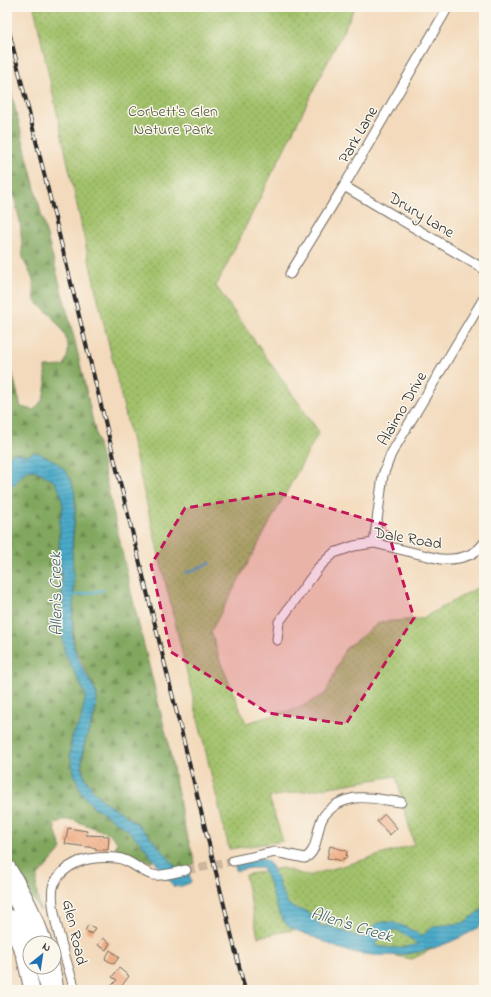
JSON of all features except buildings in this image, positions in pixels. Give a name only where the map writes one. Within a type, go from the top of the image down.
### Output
[{"type":"highway","points":[[7,868],[17,884],[41,935]]},
{"type":"highway","points":[[52,975],[55,990]]},
{"type":"main road","points":[[7,887],[18,904],[31,935]]},
{"type":"main road","points":[[7,916],[24,954],[32,990]]},
{"type":"main road","points":[[44,975],[49,990]]},
{"type":"street","name":"Park Lane","points":[[290,274],[344,186],[448,7]]},
{"type":"street","name":"Drury Lane","points":[[344,186],[484,269]]},
{"type":"street","name":"Alaimo Drive","points":[[374,543],[383,475],[391,454],[484,298]]},
{"type":"street","name":"Dale Road","points":[[277,640],[279,622],[319,567],[327,559],[343,549],[374,543],[440,560],[449,560],[473,554],[484,543]]},
{"type":"street","points":[[233,861],[275,852],[305,858],[310,855],[313,850],[318,828],[323,817],[337,804],[348,799],[360,797],[401,802]]},
{"type":"street","name":"Glen Road","points":[[75,990],[53,909],[52,892],[57,878],[67,868],[85,860],[110,858],[128,861],[150,874],[157,875],[183,871]]},
{"type":"highlighted area","points":[[279,493],[386,525],[414,618],[346,724],[268,713],[171,652],[151,565],[185,508]]},
{"type":"green space","name":"Corbett's Glen Nature Park","points":[[34,7],[355,7],[216,286],[319,432],[211,631],[220,661],[246,723],[299,708],[326,693],[345,649],[380,622],[421,619],[484,584],[484,922],[412,959],[354,948],[297,929],[258,937],[245,875],[282,868],[308,876],[414,845],[396,776],[269,797],[283,841],[229,849],[92,274]]},
{"type":"green space","points":[[7,75],[43,221],[75,341],[134,605],[168,742],[184,825],[195,862],[189,872],[180,874],[152,839],[134,821],[111,808],[96,795],[84,777],[82,763],[85,741],[96,713],[97,694],[74,646],[72,551],[76,505],[74,490],[35,452],[27,455],[13,453],[7,459],[7,365],[12,372],[21,407],[34,410],[43,399],[46,384],[45,367],[64,366],[68,351],[65,336],[62,330],[52,317],[35,301],[33,279],[23,259],[20,221],[13,193],[7,181]]},
{"type":"green space","points":[[27,470],[34,470],[54,481],[60,491],[63,506],[60,520],[59,555],[63,601],[61,616],[63,642],[65,653],[86,695],[81,720],[72,737],[70,755],[94,807],[127,829],[142,844],[153,861],[147,861],[118,851],[115,849],[117,842],[110,834],[73,820],[63,820],[54,824],[62,849],[38,876],[36,888],[40,911],[7,855],[7,492]]},
{"type":"water","points":[[35,452],[52,460],[64,469],[71,480],[74,492],[75,505],[72,550],[74,590],[72,627],[73,641],[75,651],[97,696],[94,716],[82,755],[84,776],[100,798],[128,817],[141,828],[181,873],[189,872],[191,882],[184,885],[177,887],[173,886],[142,844],[127,829],[94,807],[82,794],[75,776],[70,755],[72,737],[81,720],[86,695],[65,653],[63,642],[61,616],[63,601],[59,555],[60,520],[63,506],[60,491],[54,481],[34,470],[27,470],[7,492],[7,458],[13,453],[27,455]]},
{"type":"water","points":[[259,858],[265,859],[272,866],[287,903],[296,909],[306,911],[323,927],[326,925],[362,938],[375,925],[386,922],[399,924],[422,936],[433,926],[463,923],[484,908],[484,924],[450,942],[414,953],[376,955],[357,953],[338,948],[288,926],[279,914],[269,883],[262,868],[250,868],[236,871],[234,862]],"holes":[[[397,930],[418,944],[396,948],[386,948],[375,945],[384,934]]]},
{"type":"waterway","points":[[186,573],[210,563]]},
{"type":"waterway","name":"Allen's Creek","points":[[72,596],[103,590]]},
{"type":"tunnel","points":[[186,870],[233,861]]},
{"type":"railway","points":[[7,23],[245,990]]}]
